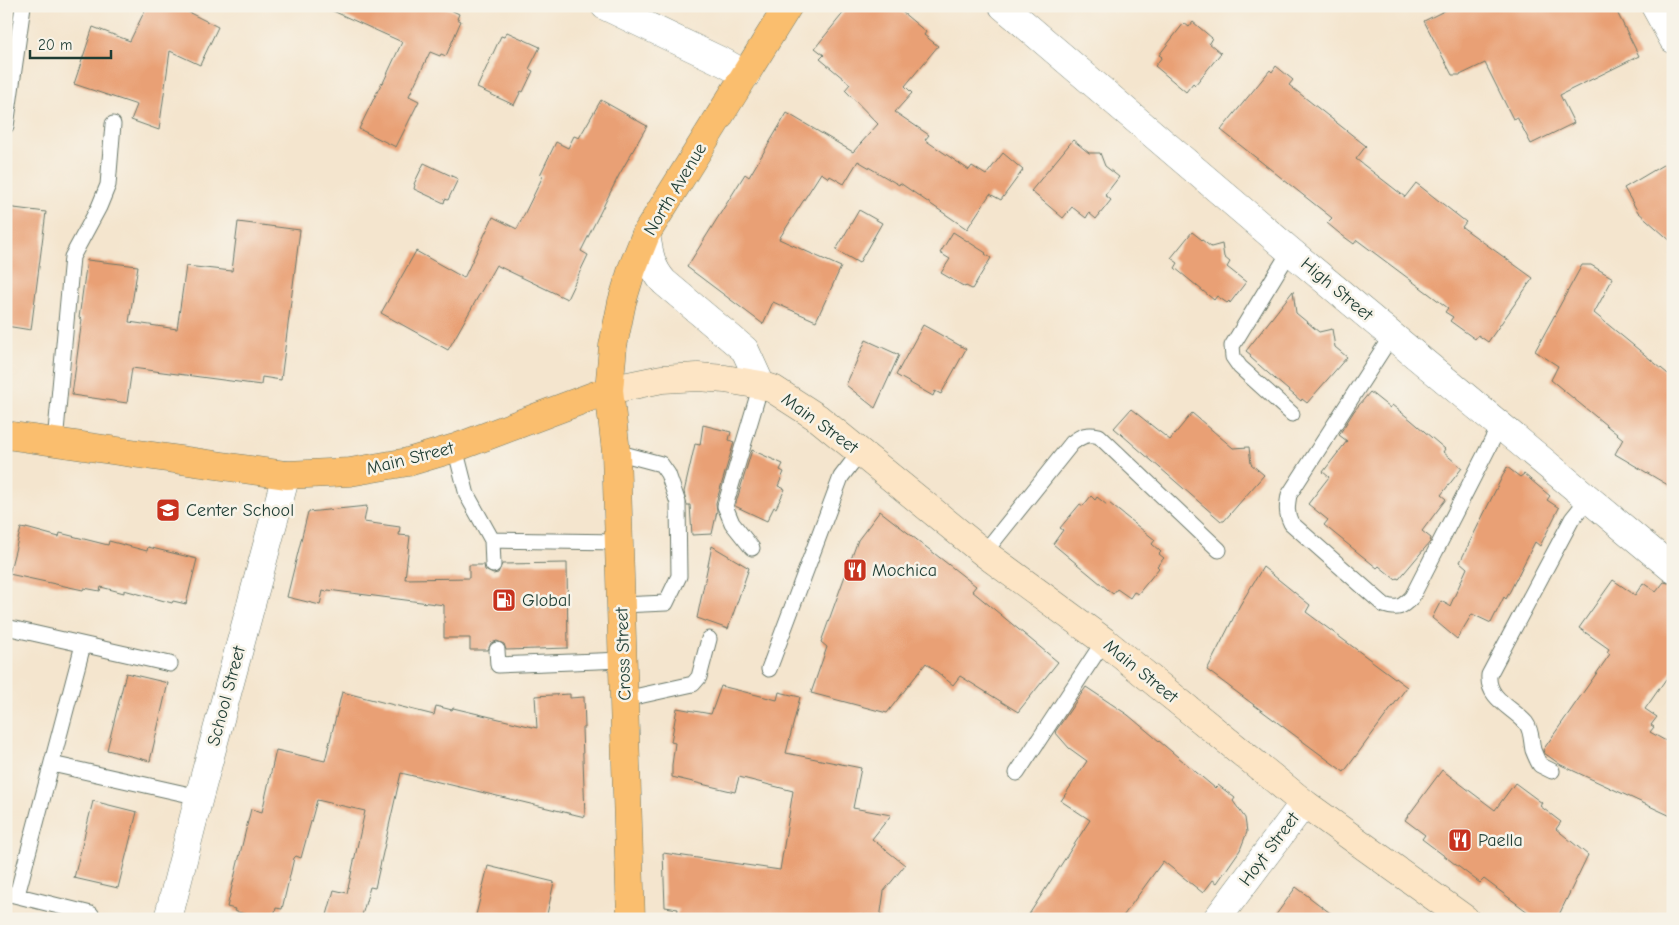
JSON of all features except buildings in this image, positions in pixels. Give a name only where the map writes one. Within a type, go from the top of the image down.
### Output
[{"type":"main road","name":"North Avenue","points":[[609,390],[613,346],[622,302],[632,269],[646,234],[788,6]]},
{"type":"main road","name":"Main Street","points":[[6,435],[286,475],[350,472],[408,462],[455,448],[609,390],[662,379],[698,377],[761,385],[773,389],[818,418],[984,553],[1104,641],[1304,803],[1466,919]]},
{"type":"main road","name":"Cross Street","points":[[609,390],[616,452],[631,919]]},
{"type":"street","points":[[605,6],[746,75]]},
{"type":"street","name":"High Street","points":[[1003,6],[1290,251],[1673,569]]},
{"type":"street","points":[[1655,6],[1673,39]]},
{"type":"street","points":[[646,234],[651,262],[656,273],[664,282],[745,350],[761,385]]},
{"type":"street","name":"School Street","points":[[168,919],[199,796],[286,475]]},
{"type":"street","name":"Hoyt Street","points":[[1217,919],[1304,803]]},
{"type":"lane","points":[[6,126],[23,6]]},
{"type":"lane","points":[[55,442],[72,257],[99,207],[108,185],[113,124]]},
{"type":"lane","points":[[1290,251],[1232,346],[1233,357],[1240,367],[1292,414]]},
{"type":"lane","points":[[1392,335],[1289,495],[1286,506],[1291,523],[1384,605],[1393,608],[1403,605],[1412,597],[1500,425]]},
{"type":"lane","points":[[752,548],[732,523],[725,506],[761,385]]},
{"type":"lane","points":[[984,553],[1072,443],[1081,436],[1090,434],[1099,436],[1219,550]]},
{"type":"lane","points":[[455,448],[467,495],[492,540],[494,565]]},
{"type":"lane","points":[[616,452],[661,464],[668,474],[678,503],[679,576],[666,603],[622,606]]},
{"type":"lane","points":[[769,669],[841,477],[860,452]]},
{"type":"lane","points":[[1552,771],[1540,765],[1534,752],[1530,730],[1525,723],[1494,695],[1488,684],[1489,675],[1572,519],[1588,499]]},
{"type":"lane","points":[[492,540],[619,542]]},
{"type":"lane","points":[[6,627],[170,664]]},
{"type":"lane","points":[[625,698],[693,684],[699,677],[709,639]]},
{"type":"lane","points":[[1017,772],[1104,641]]},
{"type":"lane","points":[[83,645],[52,764],[12,894],[91,914]]},
{"type":"lane","points":[[497,650],[498,665],[623,660]]},
{"type":"lane","points":[[52,764],[199,796]]},
{"type":"place","name":"Center School","points":[[168,510]]},
{"type":"place","name":"Mochica","points":[[855,570]]},
{"type":"place","name":"Global","points":[[504,600]]},
{"type":"place","name":"Paella","points":[[1460,840]]}]
